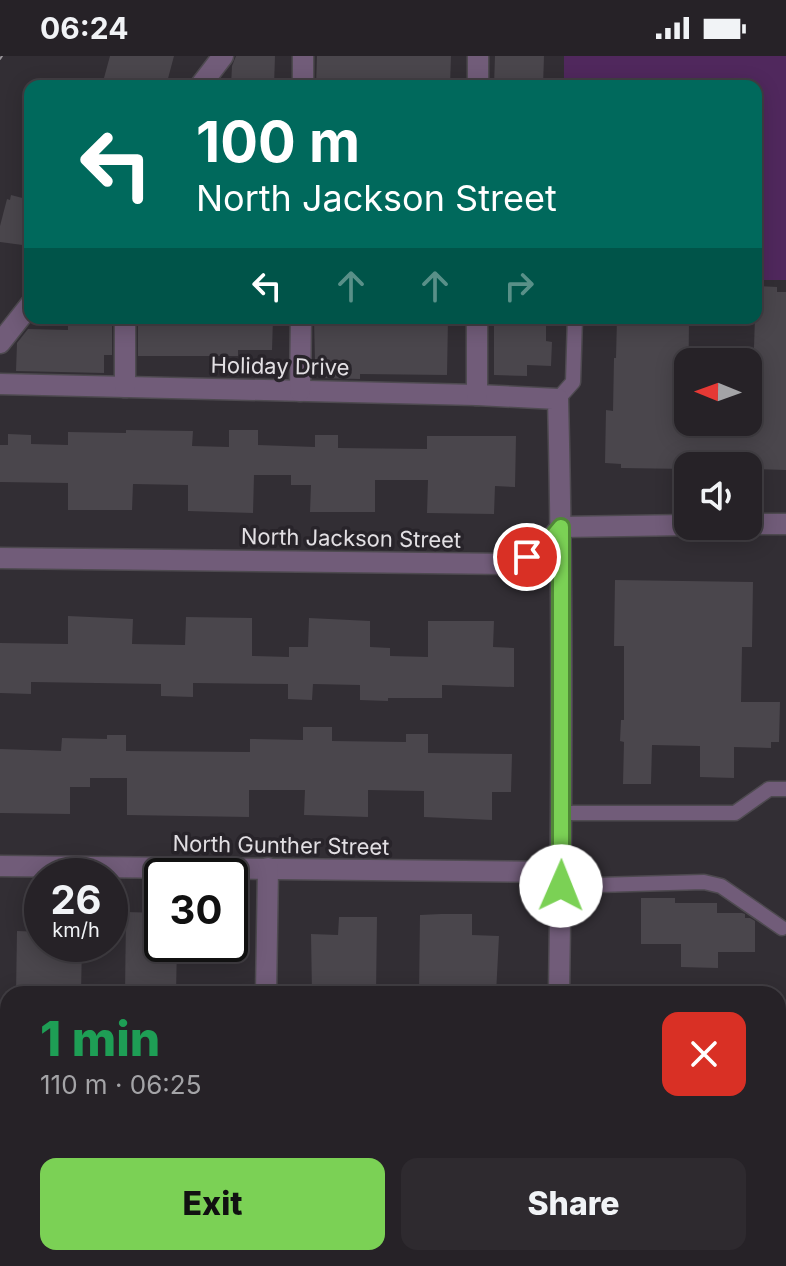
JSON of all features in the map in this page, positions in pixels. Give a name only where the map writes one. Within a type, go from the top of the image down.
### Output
[{"type":"street","points":[[205,80],[223,56]]},
{"type":"street","points":[[303,56],[303,80]]},
{"type":"street","points":[[478,56],[478,80]]},
{"type":"street","points":[[0,343],[24,313]]},
{"type":"street","points":[[125,324],[125,387]]},
{"type":"street","points":[[300,391],[301,324]]},
{"type":"street","points":[[477,324],[477,395]]},
{"type":"street","name":"Holiday Drive","points":[[0,384],[558,399]]},
{"type":"street","points":[[558,399],[562,813],[559,986]]},
{"type":"street","points":[[762,524],[786,524]]},
{"type":"street","points":[[561,527],[674,525]]},
{"type":"street","name":"North Jackson Street","points":[[0,558],[512,564],[542,550],[561,527]]},
{"type":"street","name":"North Gunther Street","points":[[0,866],[268,868],[561,879]]},
{"type":"street","points":[[266,986],[268,868]]},
{"type":"lane","points":[[558,399],[573,382],[575,324]]},
{"type":"lane","points":[[562,813],[735,813],[769,789],[786,789]]},
{"type":"lane","points":[[561,879],[704,882],[721,886],[782,928]]},
{"type":"shaded area","points":[[564,56],[786,56],[786,280],[762,280],[762,80],[564,80]]},
{"type":"building","points":[[110,56],[174,56],[168,80],[104,78]]},
{"type":"building","points":[[236,56],[275,56],[274,80],[231,80]]},
{"type":"building","points":[[317,56],[451,56],[450,80],[316,80]]},
{"type":"building","points":[[495,56],[544,56],[543,80],[494,80]]},
{"type":"building","points":[[11,195],[24,198],[24,245],[0,242],[0,226],[7,199],[10,200]]},
{"type":"building","points":[[762,286],[777,287],[777,292],[786,292],[786,470],[762,469],[762,452],[674,452],[674,469],[621,468],[621,464],[605,463],[606,410],[613,411],[617,324],[689,324],[689,348],[674,348],[674,436],[762,436],[762,348],[754,348],[755,324],[762,324]]},
{"type":"building","points":[[68,324],[112,324],[112,355],[104,355],[104,373],[16,371],[17,343],[28,329],[68,330]]},
{"type":"building","points":[[138,324],[273,324],[272,350],[238,350],[238,356],[138,356]]},
{"type":"building","points":[[314,324],[448,324],[447,375],[360,374],[360,379],[322,378],[315,362]]},
{"type":"building","points":[[494,324],[546,324],[546,341],[552,342],[551,366],[527,365],[527,376],[494,375]]},
{"type":"building","points":[[126,430],[193,431],[192,446],[229,447],[229,430],[258,430],[258,445],[315,447],[315,435],[338,435],[338,448],[427,449],[427,436],[516,436],[515,487],[495,486],[494,514],[427,513],[428,480],[375,480],[375,512],[310,512],[311,485],[291,485],[291,475],[254,475],[253,513],[188,511],[188,485],[133,484],[132,510],[68,510],[68,483],[0,482],[0,445],[8,445],[8,434],[31,435],[31,444],[68,445],[68,432],[126,433]]},
{"type":"building","points":[[615,580],[753,582],[752,647],[742,647],[741,702],[780,702],[779,742],[771,742],[771,748],[734,747],[734,778],[700,777],[700,746],[652,745],[651,784],[623,784],[624,742],[620,741],[621,720],[624,720],[624,646],[614,646]]},
{"type":"building","points":[[68,616],[133,619],[132,644],[185,645],[186,617],[252,618],[252,656],[289,657],[289,647],[308,647],[309,618],[370,621],[370,647],[390,648],[390,656],[428,657],[428,621],[494,621],[493,647],[514,648],[514,687],[442,685],[442,698],[388,698],[388,701],[360,700],[360,685],[313,684],[312,700],[288,699],[288,684],[193,683],[193,697],[161,696],[161,684],[31,682],[31,694],[0,693],[0,643],[68,644]]},
{"type":"building","points":[[303,727],[332,727],[332,741],[406,742],[406,734],[428,734],[428,753],[512,754],[511,792],[492,792],[492,820],[424,817],[424,791],[368,790],[368,817],[304,815],[305,790],[249,790],[249,817],[127,815],[127,778],[90,778],[90,787],[70,787],[70,814],[0,813],[0,749],[61,751],[62,738],[107,739],[107,735],[126,735],[126,751],[250,752],[250,739],[303,740]]},
{"type":"building","points":[[641,898],[675,898],[675,903],[717,903],[717,913],[745,914],[745,918],[755,921],[755,952],[718,952],[718,968],[681,967],[681,944],[641,944]]},
{"type":"building","points":[[128,912],[144,912],[144,962],[177,962],[176,986],[125,986]]},
{"type":"building","points":[[472,914],[472,935],[499,936],[496,986],[419,986],[420,915]]},
{"type":"building","points":[[339,917],[377,917],[376,986],[312,986],[311,934],[338,935]]},
{"type":"building","points":[[17,931],[24,931],[24,962],[82,962],[81,986],[16,986]]},
{"type":"route","points":[[527,557],[542,550],[561,527],[561,886]]}]
